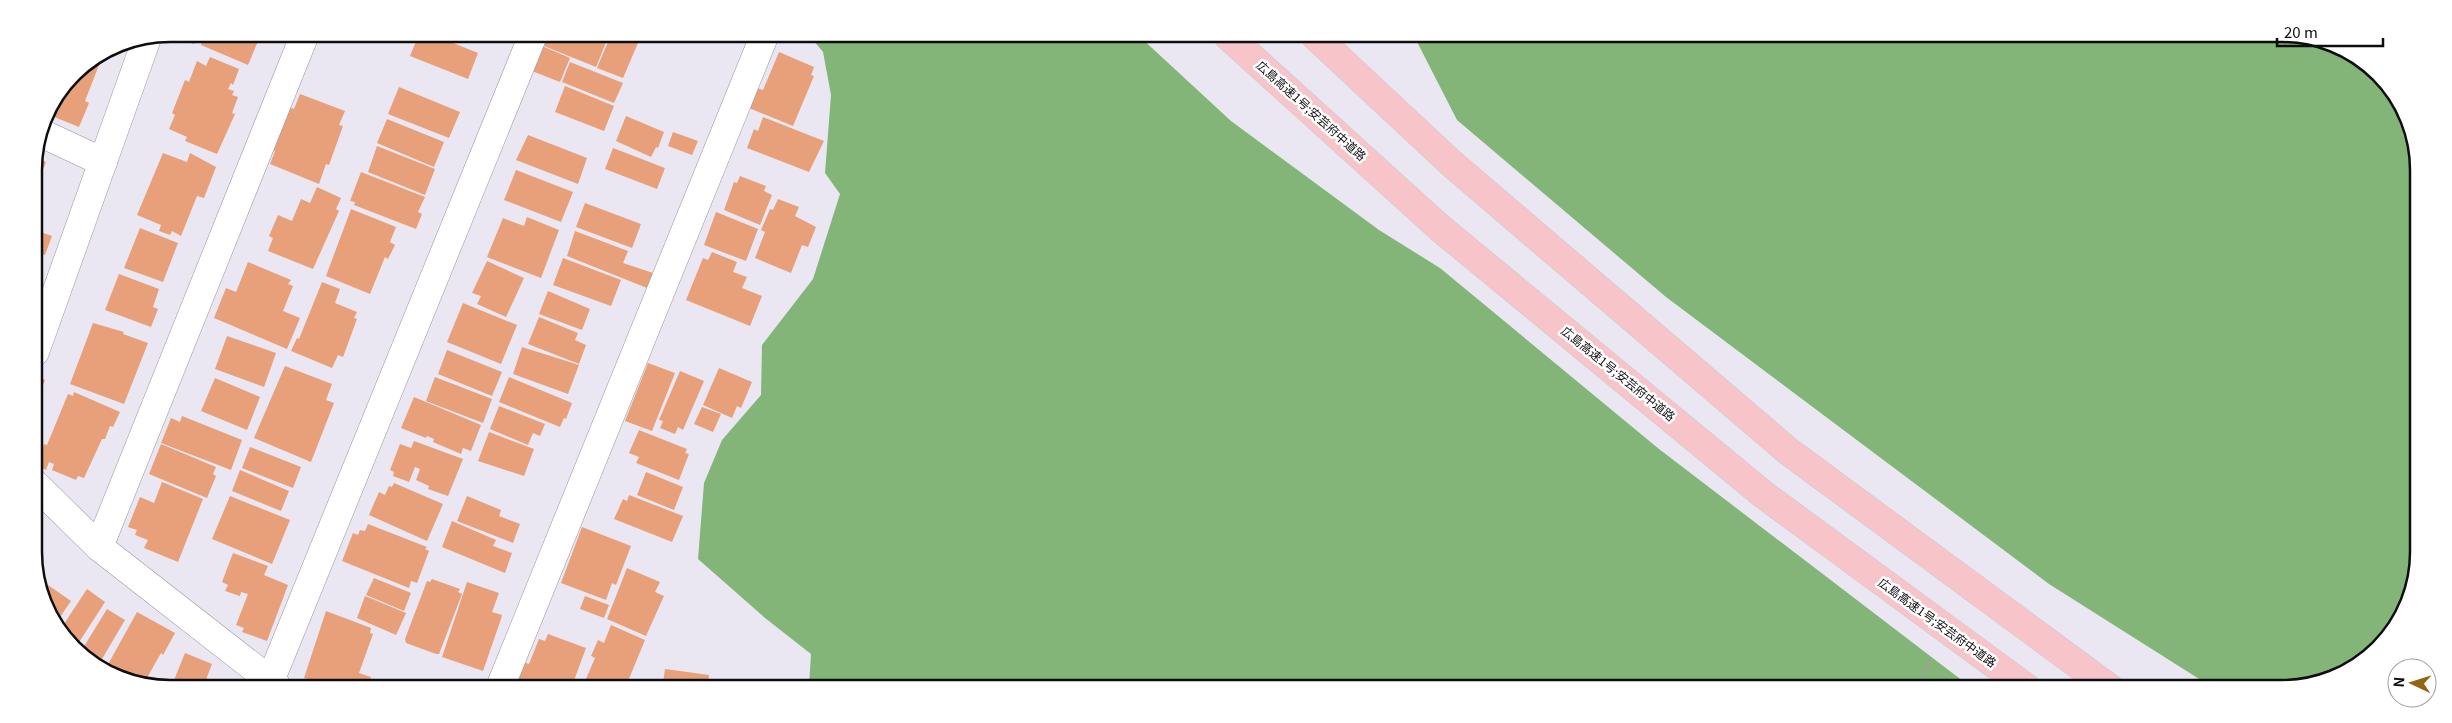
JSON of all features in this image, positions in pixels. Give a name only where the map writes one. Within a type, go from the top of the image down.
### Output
[{"type":"highway","name":"広島高速1号;安芸府中道路","points":[[1235,42],[1440,228],[1764,495],[2015,680]]},
{"type":"highway","points":[[1322,42],[1451,163],[1788,451],[2099,680]]},
{"type":"street","points":[[99,547],[301,43]]},
{"type":"street","points":[[275,680],[529,43]]},
{"type":"street","points":[[503,680],[761,43]]},
{"type":"street","points":[[43,331],[144,45]]},
{"type":"street","points":[[47,136],[103,162]]},
{"type":"street","points":[[42,492],[99,547],[271,680]]},
{"type":"path","points":[[1921,680],[1930,660]]},
{"type":"green space","points":[[1417,42],[2282,42],[2315,47],[2331,52],[2360,69],[2378,86],[2396,114],[2403,129],[2407,145],[2410,170],[2410,553],[2405,586],[2400,602],[2388,624],[2366,649],[2331,671],[2307,678],[2290,680],[2201,680],[2049,584],[1666,297],[1457,120]]},
{"type":"green space","points":[[815,43],[1146,43],[1231,121],[1379,230],[1440,268],[1659,449],[1962,680],[809,680],[811,654],[765,618],[698,559],[704,483],[722,440],[761,395],[762,345],[813,279],[840,194],[825,173],[831,95],[823,52]]},
{"type":"building","points":[[202,43],[257,43],[248,65],[201,45]]},
{"type":"building","points":[[415,43],[453,43],[478,53],[468,79],[410,56]]},
{"type":"building","points":[[545,43],[606,43],[596,67],[544,46]]},
{"type":"building","points":[[608,43],[638,43],[623,78],[597,68]]},
{"type":"building","points":[[542,46],[570,58],[560,82],[532,71]]},
{"type":"building","points":[[779,52],[814,67],[811,75],[814,76],[793,126],[749,108],[757,88],[763,90]]},
{"type":"building","points":[[210,57],[239,69],[233,85],[231,83],[228,89],[234,91],[232,95],[238,97],[232,113],[235,114],[217,154],[185,141],[187,137],[169,129],[175,115],[172,113],[185,80],[189,82],[197,61],[206,66]]},
{"type":"building","points":[[570,62],[623,83],[614,103],[562,82]]},
{"type":"building","points":[[98,65],[85,101],[89,103],[79,127],[54,117],[69,92]]},
{"type":"building","points":[[565,86],[614,106],[604,131],[555,112]]},
{"type":"building","points":[[399,87],[460,112],[449,138],[388,114]]},
{"type":"building","points":[[300,94],[345,111],[339,125],[343,126],[329,165],[326,164],[319,184],[270,164],[275,151],[272,149],[288,107],[294,109]]},
{"type":"building","points":[[626,116],[664,132],[658,148],[656,147],[651,157],[616,141]]},
{"type":"building","points":[[763,117],[824,141],[809,172],[747,148],[754,129],[758,131]]},
{"type":"building","points":[[387,119],[444,142],[434,167],[377,143]]},
{"type":"building","points":[[673,132],[698,141],[692,155],[668,146]]},
{"type":"building","points":[[528,135],[587,158],[578,184],[516,160]]},
{"type":"building","points":[[377,146],[435,169],[425,195],[368,172]]},
{"type":"building","points":[[613,148],[665,168],[657,189],[605,169]]},
{"type":"building","points":[[163,153],[187,162],[190,153],[216,167],[204,198],[197,196],[181,236],[172,231],[170,235],[159,231],[161,225],[137,215]]},
{"type":"building","points":[[516,170],[573,192],[561,222],[504,200]]},
{"type":"building","points":[[361,172],[425,197],[418,212],[422,214],[416,229],[354,205],[355,202],[350,201]]},
{"type":"building","points":[[740,176],[766,186],[764,191],[772,195],[760,225],[724,210],[734,182],[737,183]]},
{"type":"building","points":[[317,187],[341,198],[336,209],[339,211],[313,269],[268,251],[273,238],[269,236],[278,215],[292,221],[301,199],[310,203]]},
{"type":"building","points":[[778,199],[799,207],[795,216],[816,227],[808,247],[802,245],[791,273],[755,258],[765,232],[761,230],[770,209],[773,210]]},
{"type":"building","points":[[585,203],[641,224],[632,248],[576,227]]},
{"type":"building","points":[[351,209],[396,227],[390,242],[395,245],[388,259],[385,257],[370,294],[326,276]]},
{"type":"building","points":[[716,212],[758,229],[746,261],[704,245]]},
{"type":"building","points":[[527,217],[559,230],[541,278],[487,257],[503,218],[524,226]]},
{"type":"building","points":[[140,228],[178,243],[163,282],[124,268]]},
{"type":"building","points":[[575,231],[628,251],[623,263],[653,273],[647,288],[567,256]]},
{"type":"building","points":[[43,233],[52,236],[45,255],[43,254]]},
{"type":"building","points":[[712,252],[737,262],[733,272],[747,277],[742,288],[762,296],[750,326],[686,300],[703,258],[708,260]]},
{"type":"building","points":[[563,258],[621,280],[611,306],[553,285]]},
{"type":"building","points":[[487,261],[524,278],[506,317],[477,304],[481,296],[472,293]]},
{"type":"building","points":[[248,262],[291,280],[288,284],[293,286],[283,311],[300,318],[287,349],[214,318],[226,288],[236,292]]},
{"type":"building","points":[[119,274],[159,289],[153,307],[158,309],[151,327],[105,310]]},
{"type":"building","points":[[322,282],[340,289],[335,303],[357,312],[354,318],[357,319],[343,357],[338,355],[332,368],[291,351],[297,338],[299,339]]},
{"type":"building","points":[[548,291],[590,309],[582,330],[539,314]]},
{"type":"building","points":[[463,303],[517,325],[501,364],[447,342]]},
{"type":"building","points":[[539,317],[578,333],[575,340],[586,345],[579,364],[528,344]]},
{"type":"building","points":[[93,323],[124,332],[123,334],[148,343],[124,404],[70,384]]},
{"type":"building","points":[[227,336],[276,353],[264,387],[215,369]]},
{"type":"building","points":[[522,347],[579,365],[568,394],[513,374]]},
{"type":"building","points":[[447,350],[502,372],[492,396],[438,374]]},
{"type":"building","points":[[648,363],[675,373],[652,431],[625,421]]},
{"type":"building","points":[[285,366],[332,384],[326,400],[334,403],[311,462],[254,438]]},
{"type":"building","points":[[719,368],[752,382],[741,408],[737,406],[732,418],[703,405]]},
{"type":"building","points":[[680,371],[704,381],[683,430],[678,427],[675,434],[660,428],[663,421],[659,420]]},
{"type":"building","points":[[435,377],[492,399],[483,423],[426,401]]},
{"type":"building","points":[[509,377],[572,403],[566,419],[564,418],[560,427],[499,402]]},
{"type":"building","points":[[215,378],[260,397],[247,430],[201,411]]},
{"type":"building","points":[[74,392],[120,412],[113,427],[110,426],[105,439],[102,439],[84,478],[78,476],[76,480],[52,470],[54,464],[49,462],[46,470],[42,468],[44,444],[47,445],[68,394],[73,396]]},
{"type":"building","points":[[414,397],[481,425],[471,451],[463,448],[461,454],[433,442],[434,439],[427,436],[426,438],[401,428]]},
{"type":"building","points":[[499,406],[545,424],[540,436],[533,433],[528,445],[490,429]]},
{"type":"building","points":[[702,407],[721,414],[713,432],[694,424]]},
{"type":"building","points":[[182,416],[242,440],[231,470],[161,443],[171,418],[180,422]]},
{"type":"building","points":[[639,430],[687,449],[685,453],[689,454],[679,480],[636,463],[639,457],[629,453]]},
{"type":"building","points":[[489,432],[534,449],[524,476],[478,461]]},
{"type":"building","points":[[414,441],[463,459],[448,496],[428,489],[429,486],[416,480],[420,469],[415,467],[409,482],[393,476],[394,472],[390,470],[400,444],[411,448]]},
{"type":"building","points":[[161,444],[216,467],[213,474],[216,476],[207,498],[149,474]]},
{"type":"building","points":[[250,447],[301,467],[293,488],[242,468]]},
{"type":"building","points":[[240,470],[289,491],[281,511],[232,491]]},
{"type":"building","points":[[646,472],[683,487],[674,510],[637,495]]},
{"type":"building","points":[[162,482],[203,499],[178,562],[144,548],[148,540],[135,535],[137,530],[128,527],[140,497],[154,503]]},
{"type":"building","points":[[394,483],[443,504],[427,541],[369,515],[379,492],[385,495],[389,486],[392,487]]},
{"type":"building","points":[[629,495],[683,516],[672,542],[614,519],[623,499],[627,501]]},
{"type":"building","points":[[230,496],[290,520],[272,564],[212,539]]},
{"type":"building","points":[[467,496],[501,510],[499,516],[520,524],[513,543],[457,521]]},
{"type":"building","points":[[452,521],[496,540],[493,546],[512,553],[505,573],[442,547]]},
{"type":"building","points":[[368,524],[427,547],[425,549],[429,551],[417,583],[411,581],[409,588],[342,561],[353,533],[358,535],[360,530],[365,531]]},
{"type":"building","points":[[582,527],[631,546],[616,585],[612,583],[606,600],[561,583]]},
{"type":"building","points":[[233,553],[268,566],[264,575],[288,585],[267,641],[242,632],[244,628],[236,625],[248,594],[241,592],[240,596],[225,591],[228,585],[222,582]]},
{"type":"building","points":[[627,568],[660,582],[655,592],[664,596],[646,636],[607,619]]},
{"type":"building","points":[[374,578],[411,593],[404,611],[366,595]]},
{"type":"building","points":[[432,579],[460,589],[458,592],[462,594],[439,654],[406,643],[405,639],[427,581],[430,582]]},
{"type":"building","points":[[467,582],[499,593],[492,612],[502,615],[483,671],[442,657]]},
{"type":"building","points":[[48,585],[71,601],[60,617],[52,602],[47,586]]},
{"type":"building","points":[[87,589],[105,602],[79,642],[64,624]]},
{"type":"building","points":[[365,596],[406,613],[396,635],[357,618]]},
{"type":"building","points":[[585,596],[609,605],[604,618],[580,609]]},
{"type":"building","points":[[107,609],[125,620],[101,660],[84,647]]},
{"type":"building","points":[[326,611],[371,628],[370,633],[373,634],[359,673],[371,677],[370,680],[308,680],[304,678]]},
{"type":"building","points":[[137,612],[175,633],[147,678],[121,671],[108,664]]},
{"type":"building","points":[[611,625],[645,640],[628,680],[586,680],[595,658],[591,656],[598,640],[604,643]]},
{"type":"building","points":[[548,634],[586,648],[574,680],[517,680],[523,662],[529,664],[539,639],[545,641]]},
{"type":"building","points":[[185,653],[212,664],[206,680],[174,680]]},
{"type":"building","points":[[665,669],[709,675],[709,680],[663,680]]}]
